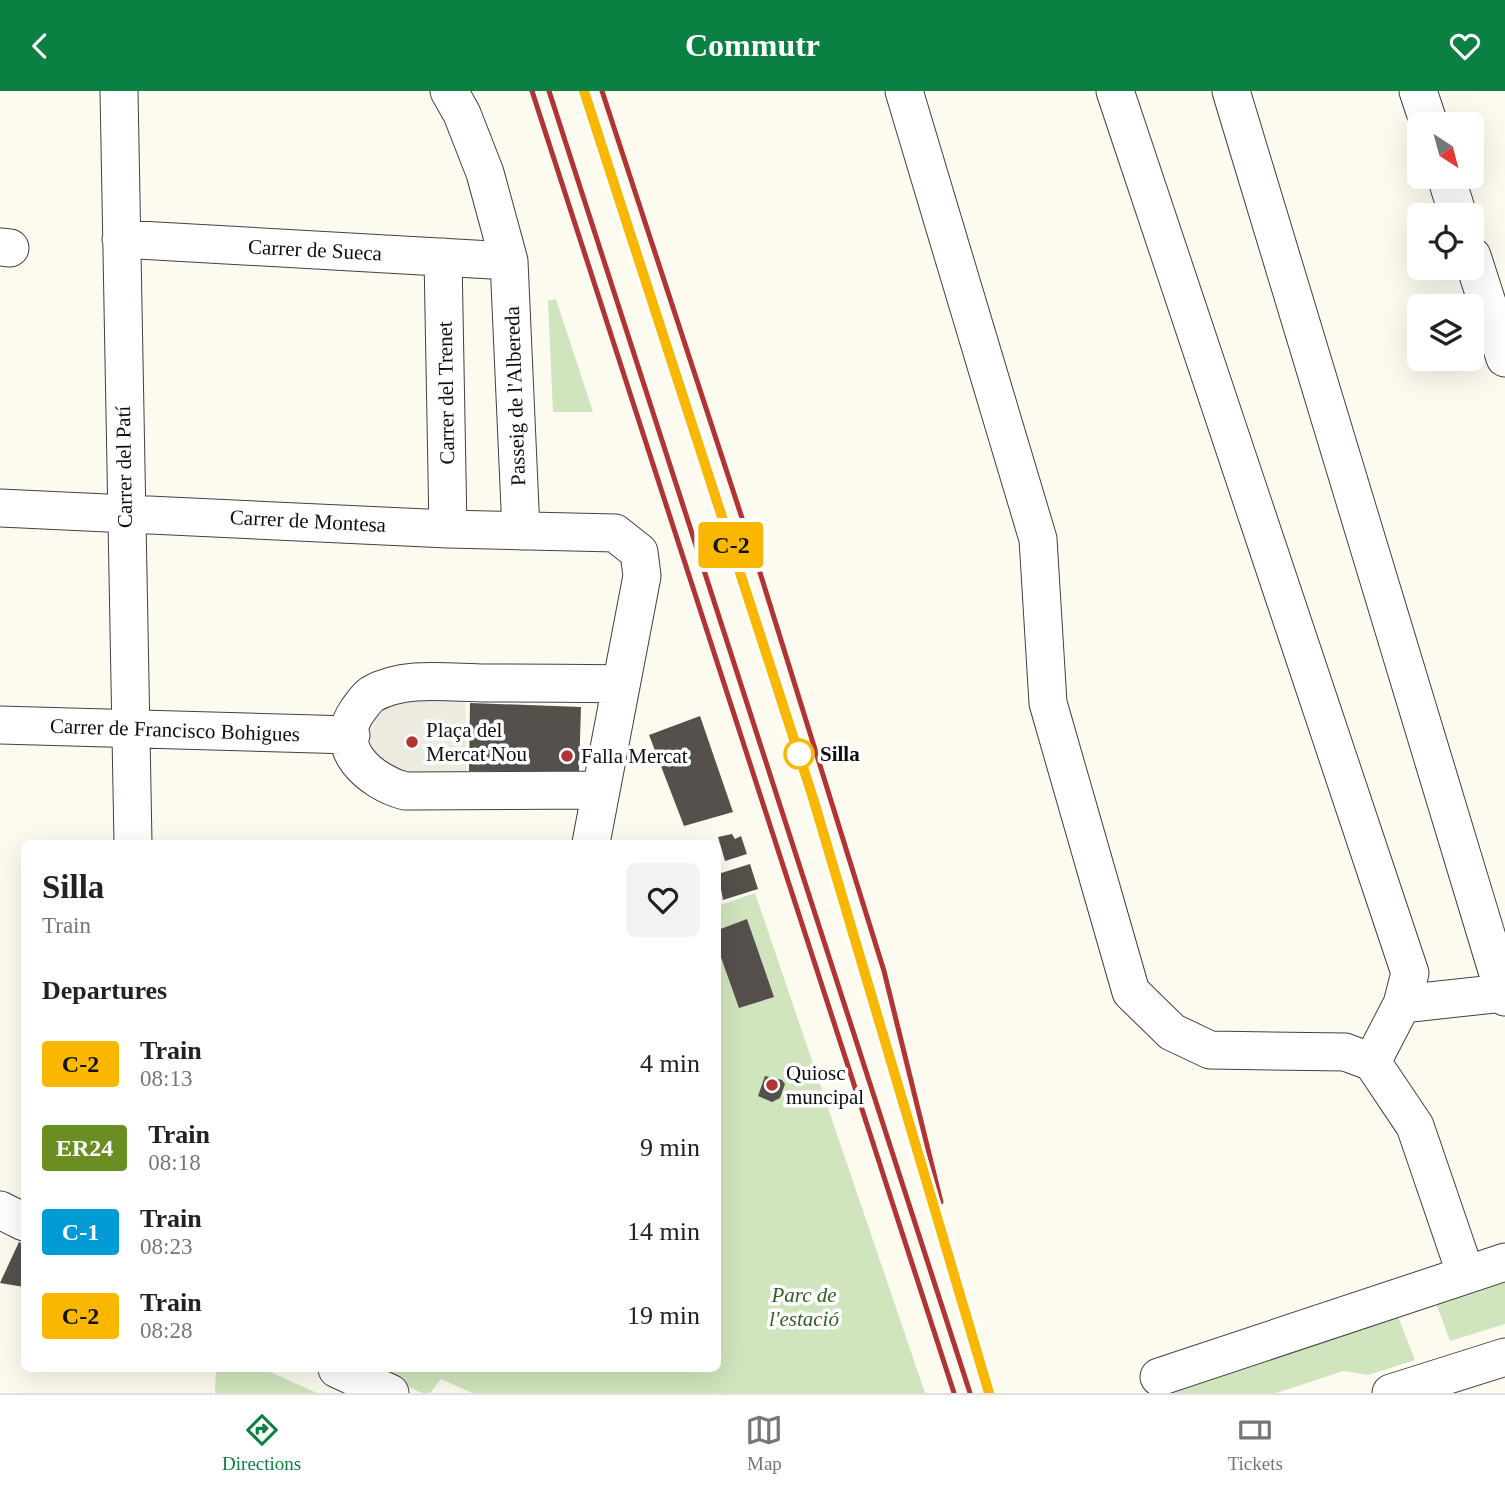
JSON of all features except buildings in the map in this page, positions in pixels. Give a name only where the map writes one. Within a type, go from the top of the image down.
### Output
[{"type":"street","name":"Carrer del Patí","points":[[119,91],[133,840]]},
{"type":"street","name":"Passeig de l'Albereda","points":[[449,91],[462,114],[485,173],[509,261],[521,531]]},
{"type":"street","points":[[904,91],[1038,539],[1048,703],[1132,992],[1172,1032],[1210,1050],[1345,1052],[1372,1062],[1415,1126],[1466,1275]]},
{"type":"street","points":[[1115,91],[1410,973],[1402,1004],[1372,1062]]},
{"type":"street","points":[[1231,91],[1504,995],[1402,1004]]},
{"type":"street","points":[[1418,91],[1425,112]]},
{"type":"street","name":"Carrer de Sueca","points":[[121,239],[509,261]]},
{"type":"street","name":"Carrer del Trenet","points":[[443,257],[448,529]]},
{"type":"street","points":[[1480,280],[1505,358]]},
{"type":"street","name":"Carrer de Montesa","points":[[0,508],[448,529],[615,533],[639,552],[642,576],[621,684]]},
{"type":"street","points":[[591,840],[621,684],[434,682],[395,685],[369,695],[353,717],[351,735],[354,757],[366,772],[385,785],[405,791],[600,790]]},
{"type":"street","name":"Carrer de Francisco Bohigues","points":[[0,725],[351,735]]},
{"type":"street","points":[[0,1210],[21,1220]]},
{"type":"street","points":[[1160,1377],[1505,1262]]},
{"type":"street","points":[[1391,1393],[1492,1371]]},
{"type":"green space","points":[[556,299],[593,412],[553,412],[548,301]]},
{"type":"green space","name":"Parc de l'estació","points":[[755,893],[925,1393],[472,1393],[441,1379],[430,1393],[422,1393],[376,1372],[721,1372],[721,905]]},
{"type":"green space","points":[[1505,1280],[1505,1324],[1450,1341],[1436,1303]]},
{"type":"green space","points":[[1397,1314],[1415,1360],[1368,1375],[1344,1371],[1276,1393],[1162,1393]]},
{"type":"green space","points":[[216,1372],[271,1372],[317,1393],[215,1393]]},
{"type":"shaded area","name":"Plaça del Mercat Nou","points":[[465,689],[467,782],[399,783],[365,761],[366,710]]},
{"type":"railway","points":[[532,91],[954,1393]]},
{"type":"railway","points":[[549,91],[970,1393]]},
{"type":"railway","points":[[584,91],[813,798],[989,1393]]},
{"type":"railway","points":[[602,91],[762,579],[884,971],[941,1202]]},
{"type":"train","name":"C-2","points":[[584,91],[813,798],[989,1393]]},
{"type":"place","name":"Plaça del Mercat Nou","points":[[412,742]]},
{"type":"place","name":"Silla","points":[[799,754]]},
{"type":"place","name":"Falla Mercat","points":[[567,756]]},
{"type":"place","name":"Quiosc muncipal","points":[[772,1085]]}]
